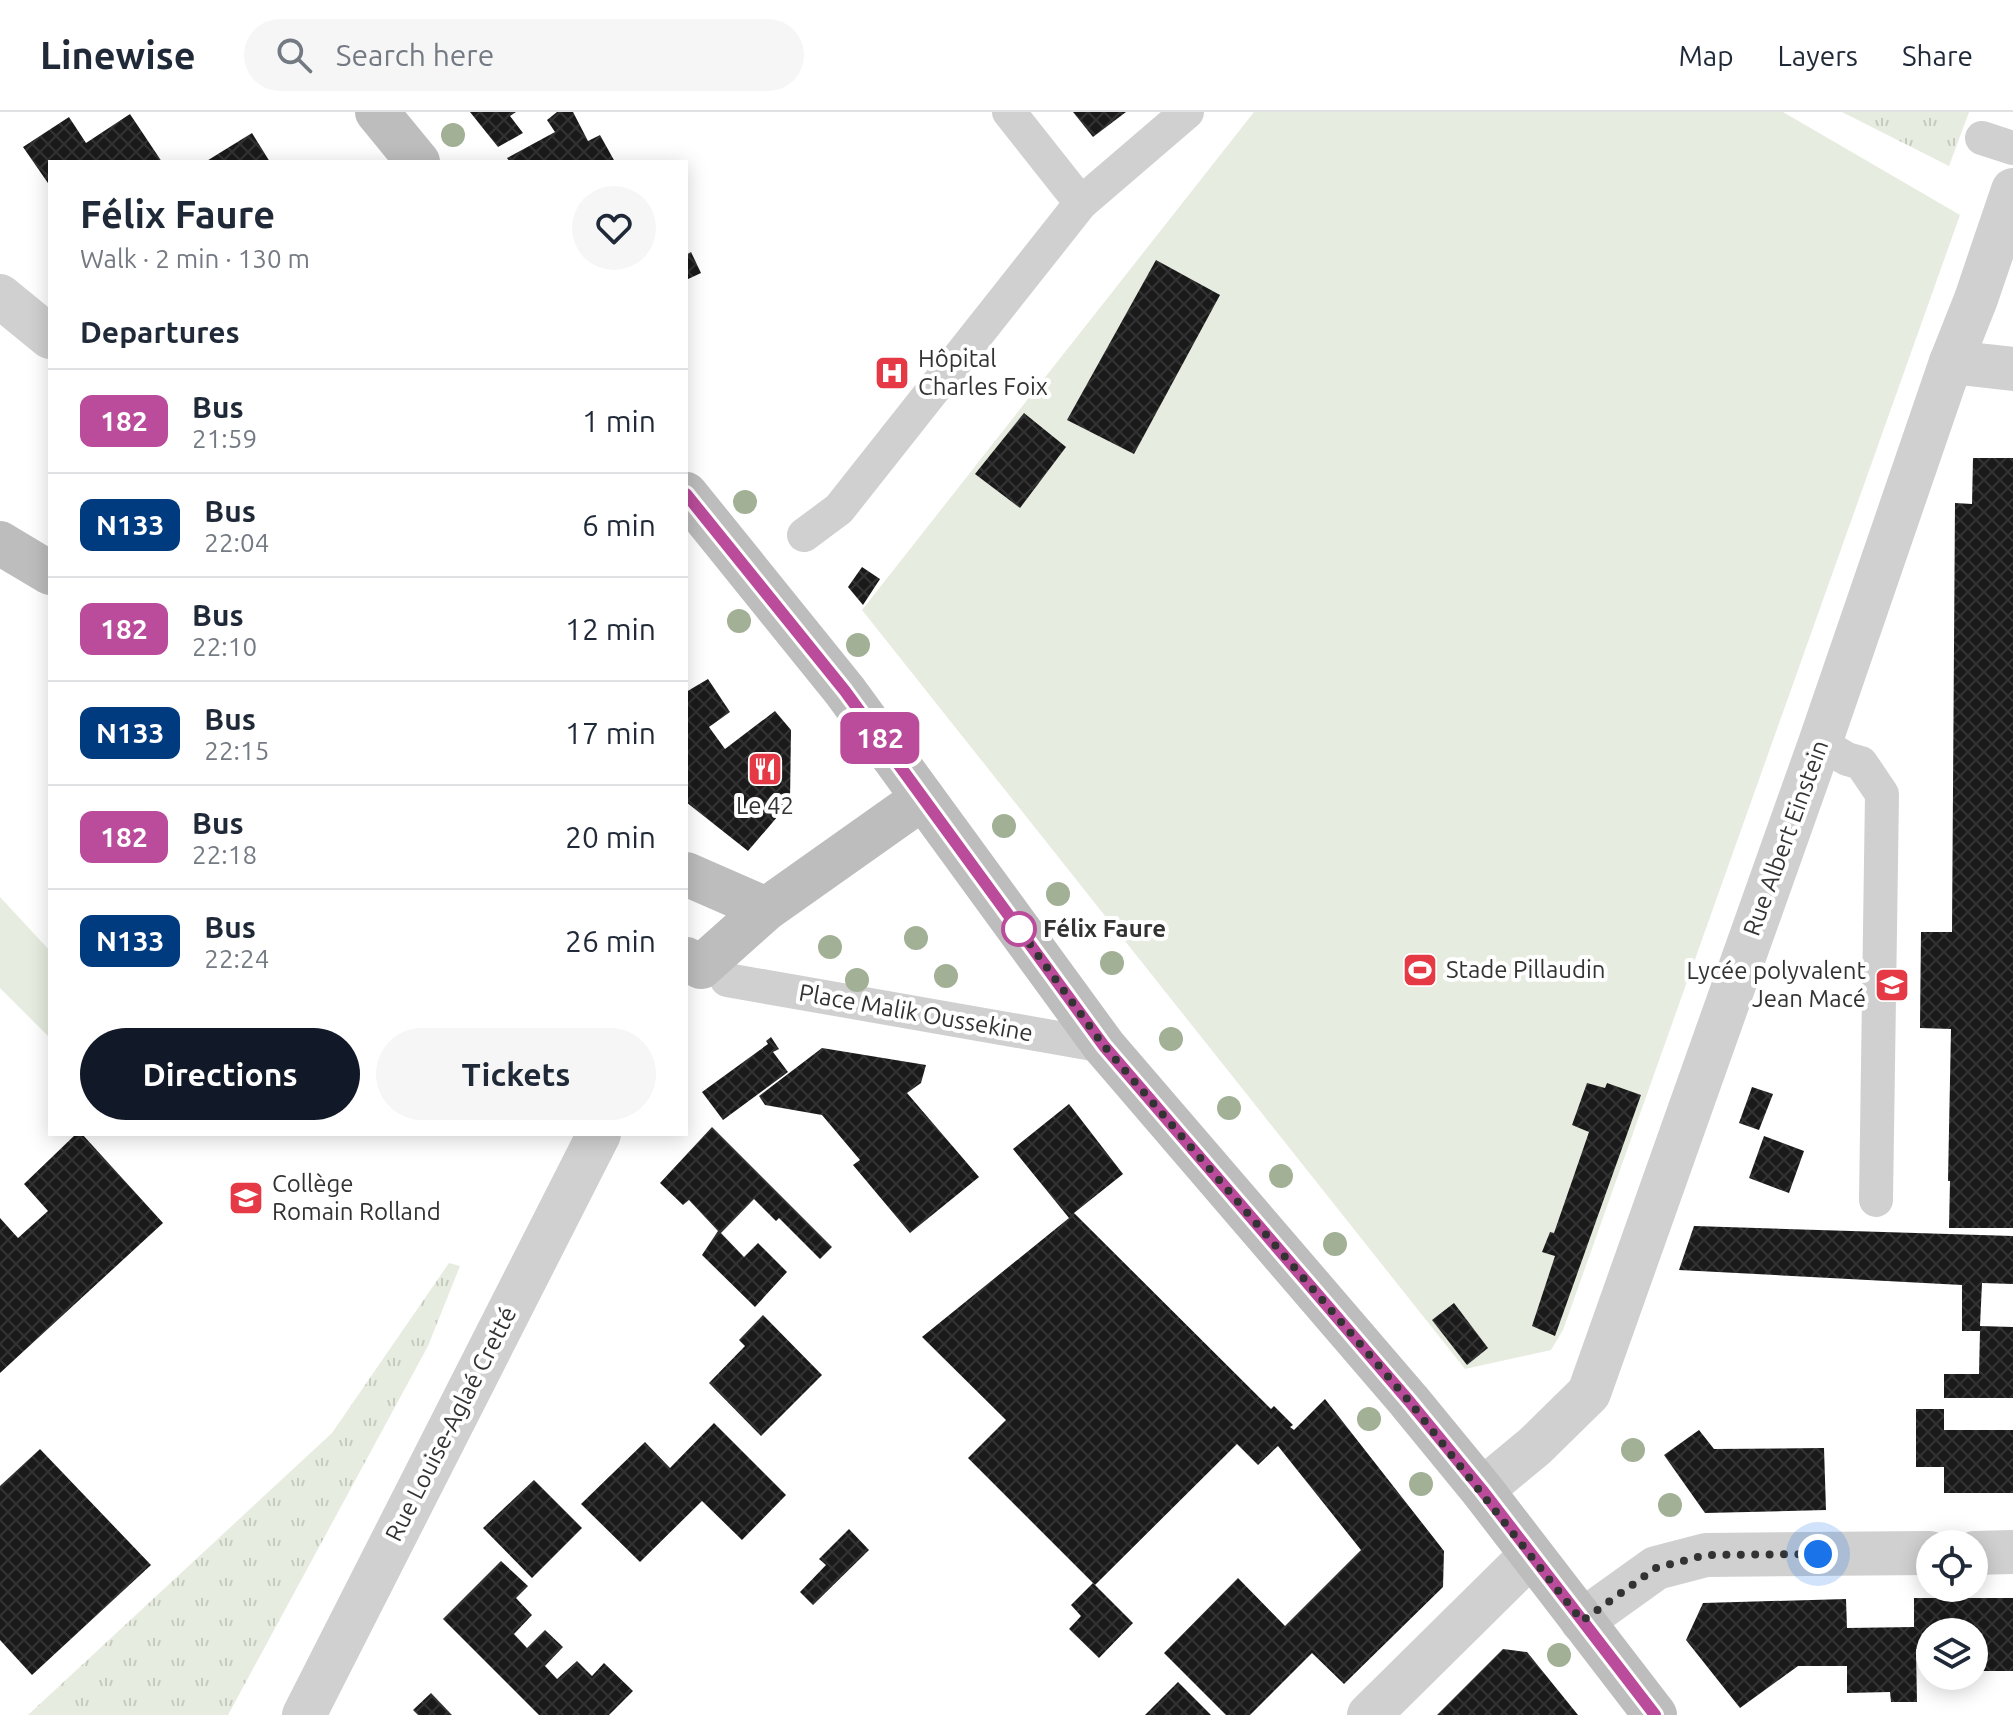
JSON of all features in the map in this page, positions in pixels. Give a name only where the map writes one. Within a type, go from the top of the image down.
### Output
[{"type":"main road","points":[[377,112],[416,160]]},
{"type":"main road","points":[[688,496],[845,691],[1104,1046],[1409,1401],[1482,1490],[1655,1715]]},
{"type":"main road","points":[[0,543],[48,572]]},
{"type":"main road","points":[[700,973],[766,909],[923,798]]},
{"type":"main road","points":[[688,875],[766,909]]},
{"type":"street","name":"Rue Albert Einstein","points":[[1482,1490],[1535,1446],[1589,1393],[2013,190]]},
{"type":"street","points":[[0,296],[48,335]]},
{"type":"street","points":[[1951,362],[2013,369]]},
{"type":"street","name":"Rue Louise-Aglaé Cretté","points":[[304,1715],[598,1136]]},
{"type":"street","points":[[1988,1553],[2013,1552]]},
{"type":"street","points":[[1582,1621],[1656,1568],[1706,1555],[1916,1553]]},
{"type":"street","points":[[1369,1715],[1530,1556]]},
{"type":"lane","points":[[1009,112],[1081,203]]},
{"type":"lane","points":[[804,535],[839,509],[1081,203],[1187,112]]},
{"type":"lane","points":[[1820,743],[1847,759],[1861,763],[1882,794],[1876,1200]]},
{"type":"lane","name":"Place Malik Oussekine","points":[[700,973],[1104,1046]]},
{"type":"green space","name":"Stade Pillaudin","points":[[1254,112],[1783,112],[1960,215],[1563,1330],[1551,1350],[1465,1369],[862,610]]},
{"type":"green space","points":[[1842,112],[1969,112],[1949,166]]},
{"type":"green space","points":[[0,897],[48,949],[48,1036],[0,988]]},
{"type":"green space","points":[[449,1263],[460,1266],[428,1346],[228,1715],[28,1715],[332,1433]]},
{"type":"building","points":[[470,112],[516,112],[510,116],[523,133],[498,147]]},
{"type":"building","points":[[557,112],[573,112],[588,141],[600,135],[614,160],[508,160],[507,158],[555,132],[547,120]]},
{"type":"building","points":[[1073,112],[1126,112],[1093,137]]},
{"type":"building","points":[[130,114],[161,160],[48,160],[48,183],[23,147],[69,117],[86,143]]},
{"type":"building","points":[[252,133],[269,160],[208,160]]},
{"type":"building","points":[[691,252],[701,273],[688,279],[688,254]]},
{"type":"building","points":[[1156,260],[1220,295],[1134,454],[1067,420]]},
{"type":"building","points":[[1024,413],[1066,447],[1020,508],[975,474]]},
{"type":"building","points":[[1973,458],[2013,458],[2013,1228],[1949,1228],[1951,1029],[1920,1028],[1921,932],[1952,932],[1955,503],[1972,504]]},
{"type":"building","points":[[862,567],[880,579],[863,605],[848,587]]},
{"type":"building","points":[[708,679],[730,712],[709,727],[725,749],[775,711],[791,730],[790,802],[748,851],[688,804],[688,691]]},
{"type":"building","points":[[771,1037],[779,1049],[773,1052],[788,1072],[723,1120],[702,1092],[768,1044],[766,1041]]},
{"type":"building","points":[[822,1048],[926,1065],[921,1083],[907,1093],[979,1177],[910,1233],[853,1165],[860,1160],[822,1115],[765,1105],[759,1096]]},
{"type":"building","points":[[1587,1083],[1605,1088],[1607,1083],[1641,1095],[1555,1336],[1532,1326],[1555,1256],[1542,1252],[1550,1232],[1554,1233],[1589,1132],[1572,1125]]},
{"type":"building","points":[[1752,1087],[1773,1094],[1759,1130],[1739,1123]]},
{"type":"building","points":[[1069,1104],[1123,1174],[1074,1213],[1271,1409],[1274,1406],[1293,1425],[1290,1427],[1294,1430],[1325,1399],[1444,1551],[1443,1587],[1344,1684],[1312,1653],[1250,1715],[1226,1715],[1164,1653],[1238,1578],[1285,1626],[1361,1550],[1278,1446],[1258,1465],[1237,1444],[1095,1585],[968,1458],[1006,1420],[922,1337],[1069,1218],[1013,1149]]},
{"type":"building","points":[[712,1127],[832,1247],[820,1259],[779,1218],[776,1221],[754,1199],[721,1233],[744,1257],[758,1243],[787,1272],[755,1307],[702,1255],[718,1231],[689,1200],[683,1205],[660,1183]]},
{"type":"building","points":[[74,1136],[84,1136],[163,1223],[0,1373],[0,1218],[18,1238],[48,1211],[24,1184]]},
{"type":"building","points":[[1764,1136],[1804,1151],[1789,1193],[1749,1178]]},
{"type":"building","points":[[1694,1226],[2013,1236],[2013,1284],[1982,1283],[1980,1326],[2013,1327],[2013,1398],[1944,1398],[1944,1374],[1979,1374],[1980,1331],[1962,1331],[1962,1285],[1679,1270]]},
{"type":"building","points":[[1454,1303],[1488,1348],[1467,1365],[1432,1320]]},
{"type":"building","points":[[763,1315],[822,1375],[761,1436],[709,1383],[745,1346],[739,1340]]},
{"type":"building","points":[[1916,1409],[1944,1409],[1944,1430],[2013,1430],[2013,1493],[1944,1493],[1944,1467],[1916,1467]]},
{"type":"building","points":[[714,1423],[786,1495],[742,1540],[702,1501],[640,1562],[581,1504],[645,1442],[670,1468]]},
{"type":"building","points":[[1699,1430],[1714,1449],[1824,1448],[1826,1510],[1705,1513],[1664,1455]]},
{"type":"building","points":[[40,1449],[151,1565],[32,1675],[0,1640],[0,1486]]},
{"type":"building","points":[[534,1480],[582,1528],[532,1578],[483,1528]]},
{"type":"building","points":[[849,1529],[869,1550],[813,1605],[800,1592],[826,1565],[819,1559]]},
{"type":"building","points":[[501,1561],[528,1586],[516,1598],[532,1615],[514,1634],[527,1648],[545,1630],[563,1647],[545,1666],[557,1679],[577,1661],[592,1676],[604,1663],[633,1691],[609,1715],[539,1715],[443,1619]]},
{"type":"building","points":[[1093,1583],[1133,1623],[1099,1658],[1069,1629],[1081,1616],[1071,1605]]},
{"type":"building","points":[[1914,1598],[1916,1602],[1988,1602],[1988,1598],[2013,1598],[2013,1671],[1988,1671],[1988,1618],[1916,1618],[1917,1702],[1891,1702],[1890,1692],[1847,1693],[1847,1666],[1798,1666],[1740,1708],[1686,1640],[1703,1603],[1846,1599],[1847,1628],[1914,1627]]},
{"type":"building","points":[[1503,1649],[1527,1652],[1578,1715],[1437,1715]]},
{"type":"building","points":[[1178,1682],[1211,1715],[1145,1715]]},
{"type":"building","points":[[431,1693],[452,1715],[418,1715],[413,1710]]},
{"type":"bus line","name":"182","points":[[688,496],[845,691],[1104,1046],[1409,1401],[1482,1490],[1655,1715]]},
{"type":"place","name":"Hôpital Charles Foix","points":[[892,373]]},
{"type":"place","name":"Le 42","points":[[765,769]]},
{"type":"place","name":"Félix Faure","points":[[1019,929]]},
{"type":"place","name":"Stade Pillaudin","points":[[1420,970]]},
{"type":"place","name":"Lycée polyvalent Jean Macé","points":[[1892,985]]},
{"type":"place","name":"Collège Romain Rolland","points":[[246,1198]]},
{"type":"route","points":[[1019,929],[1016,925],[1104,1046],[1409,1401],[1582,1621],[1656,1568],[1706,1555],[1818,1554]]}]
